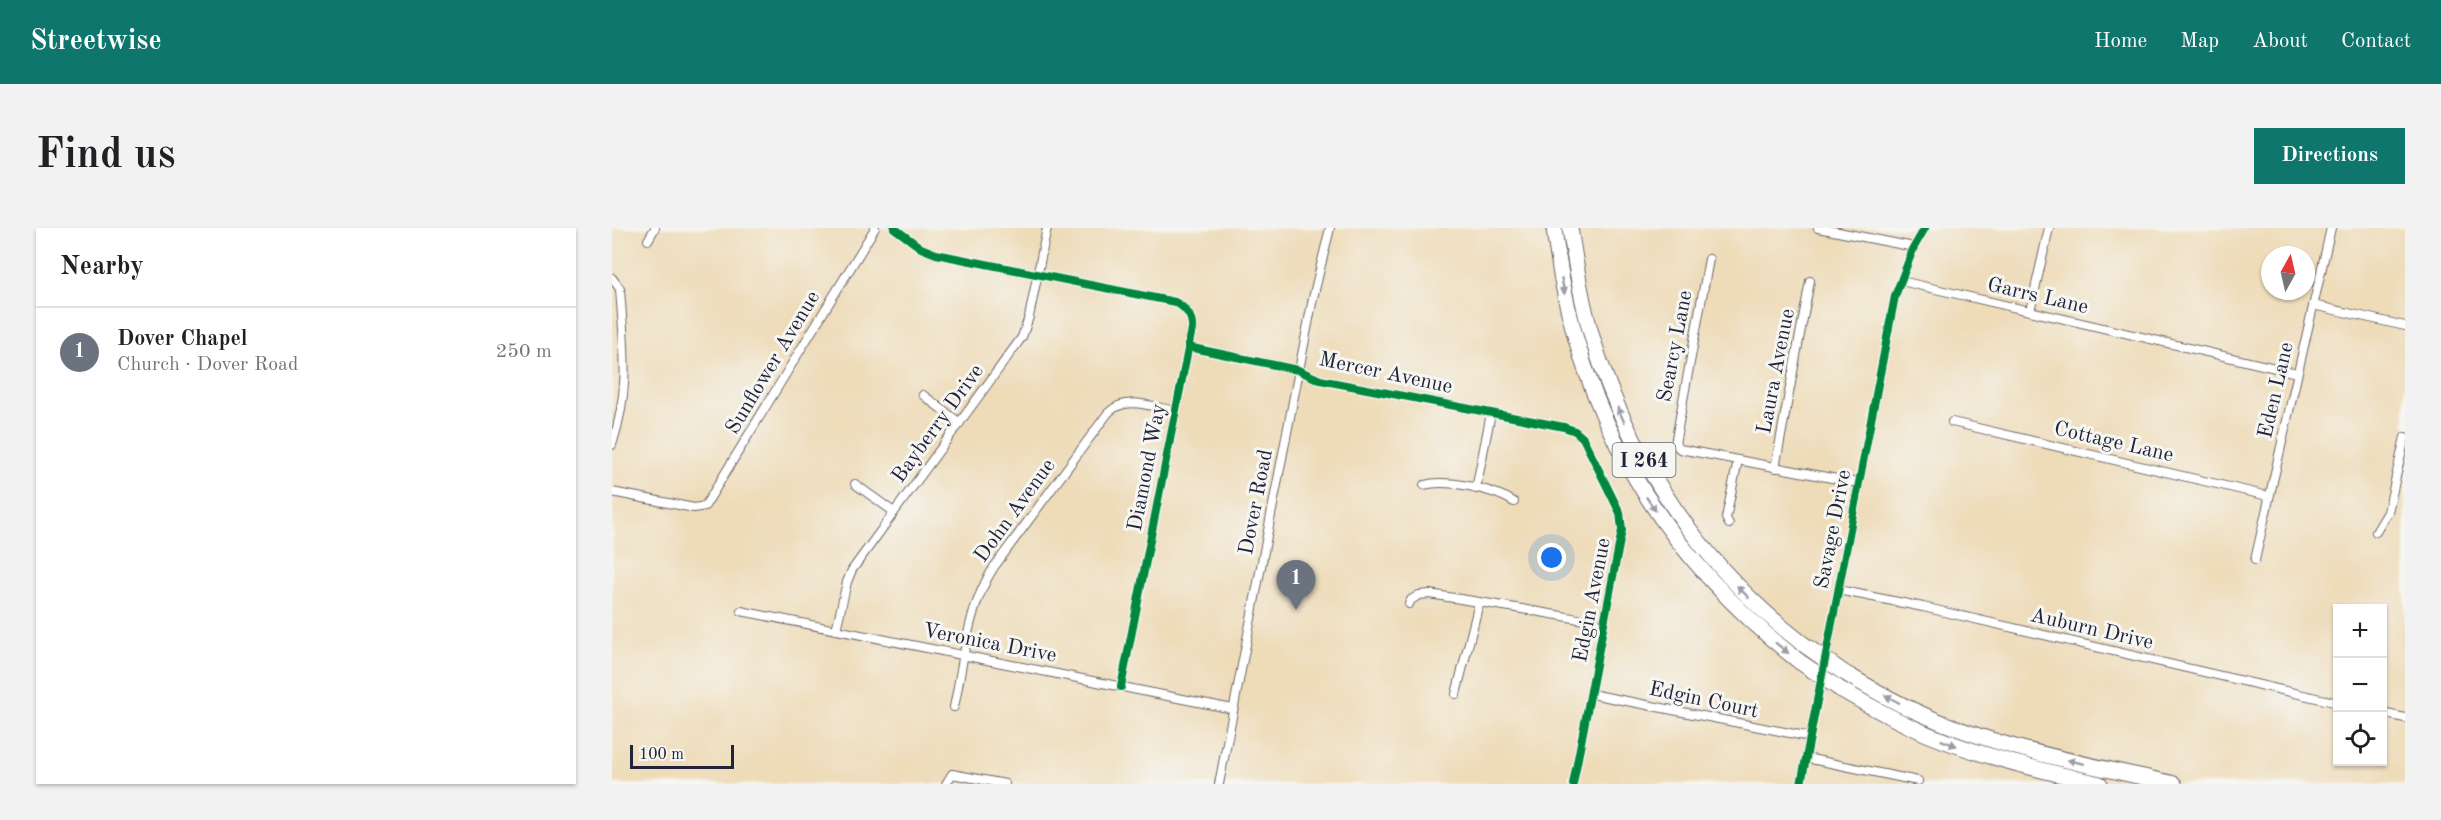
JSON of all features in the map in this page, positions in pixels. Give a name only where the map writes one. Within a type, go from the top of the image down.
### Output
[{"type":"highway","name":"I 264","points":[[1554,228],[1566,300],[1580,351],[1597,400],[1630,469],[1669,531],[1701,571],[1742,614],[1800,662],[1840,690],[1899,722],[1960,747],[1992,757],[2100,784]]},
{"type":"highway","name":"I 264","points":[[1570,228],[1580,288],[1593,339],[1614,398],[1640,454],[1679,517],[1746,595],[1803,644],[1843,672],[1915,711],[1977,735],[2046,755],[2174,784]]},
{"type":"street","points":[[648,240],[655,228]]},
{"type":"street","name":"Sunflower Avenue","points":[[612,492],[696,509],[702,508],[708,502],[875,228]]},
{"type":"street","name":"Diamond Way","points":[[894,228],[927,251],[1175,302],[1185,309],[1192,323],[1121,687]]},
{"type":"street","name":"Bayberry Drive","points":[[836,630],[852,570],[1022,338],[1029,317],[1047,228]]},
{"type":"street","name":"Dover Road","points":[[1219,784],[1298,370],[1330,228]]},
{"type":"street","points":[[1901,281],[1925,228]]},
{"type":"street","points":[[2030,311],[2049,228]]},
{"type":"street","name":"Eden Lane","points":[[2254,560],[2331,228]]},
{"type":"street","points":[[1824,229],[1914,248]]},
{"type":"street","name":"Searcy Lane","points":[[1709,259],[1675,444],[1680,448],[1738,460]]},
{"type":"street","points":[[612,278],[620,289],[626,370],[624,403],[612,445]]},
{"type":"street","name":"Laura Avenue","points":[[1775,468],[1810,281]]},
{"type":"street","name":"Garrs Lane","points":[[1901,281],[2297,373]]},
{"type":"street","name":"Savage Drive","points":[[1801,784],[1891,316],[1901,281]]},
{"type":"street","points":[[2313,305],[2405,326]]},
{"type":"street","name":"Mercer Avenue","points":[[1188,347],[1298,370],[1320,380],[1564,427],[1576,432]]},
{"type":"street","points":[[923,395],[960,423]]},
{"type":"street","name":"Dohn Avenue","points":[[954,707],[977,601],[988,576],[1108,413],[1119,405],[1131,402],[1175,411]]},
{"type":"street","points":[[1476,489],[1491,413]]},
{"type":"street","name":"Cottage Lane","points":[[1952,422],[2268,496]]},
{"type":"street","name":"Edgin Avenue","points":[[1573,784],[1622,530],[1622,521],[1588,447],[1576,432]]},
{"type":"street","points":[[2376,532],[2388,512],[2405,437]]},
{"type":"street","points":[[1729,524],[1726,518],[1738,460],[1858,483]]},
{"type":"street","points":[[1424,485],[1440,482],[1501,495],[1514,502]]},
{"type":"street","points":[[855,484],[894,512]]},
{"type":"street","name":"Auburn Drive","points":[[1838,590],[1923,607],[2333,702]]},
{"type":"street","points":[[1409,604],[1411,600],[1423,594],[1553,613],[1604,624]]},
{"type":"street","points":[[1456,694],[1479,603]]},
{"type":"street","name":"Veronica Drive","points":[[741,611],[1233,709]]},
{"type":"street","name":"Edgin Court","points":[[1591,694],[1810,737]]},
{"type":"street","points":[[2387,714],[2405,718]]},
{"type":"street","points":[[1806,758],[1918,781]]},
{"type":"street","points":[[946,784],[950,775],[956,774],[1005,784]]},
{"type":"cycle path","points":[[894,228],[921,248],[936,254],[1175,302],[1190,316],[1192,329],[1121,687]]},
{"type":"cycle path","points":[[1801,784],[1895,296],[1914,247],[1925,228]]},
{"type":"cycle path","points":[[1188,347],[1298,370],[1320,380],[1564,427],[1575,431],[1583,438],[1620,513],[1622,530],[1573,784]]},
{"type":"place","name":"Dover Chapel","points":[[1296,610]]}]
